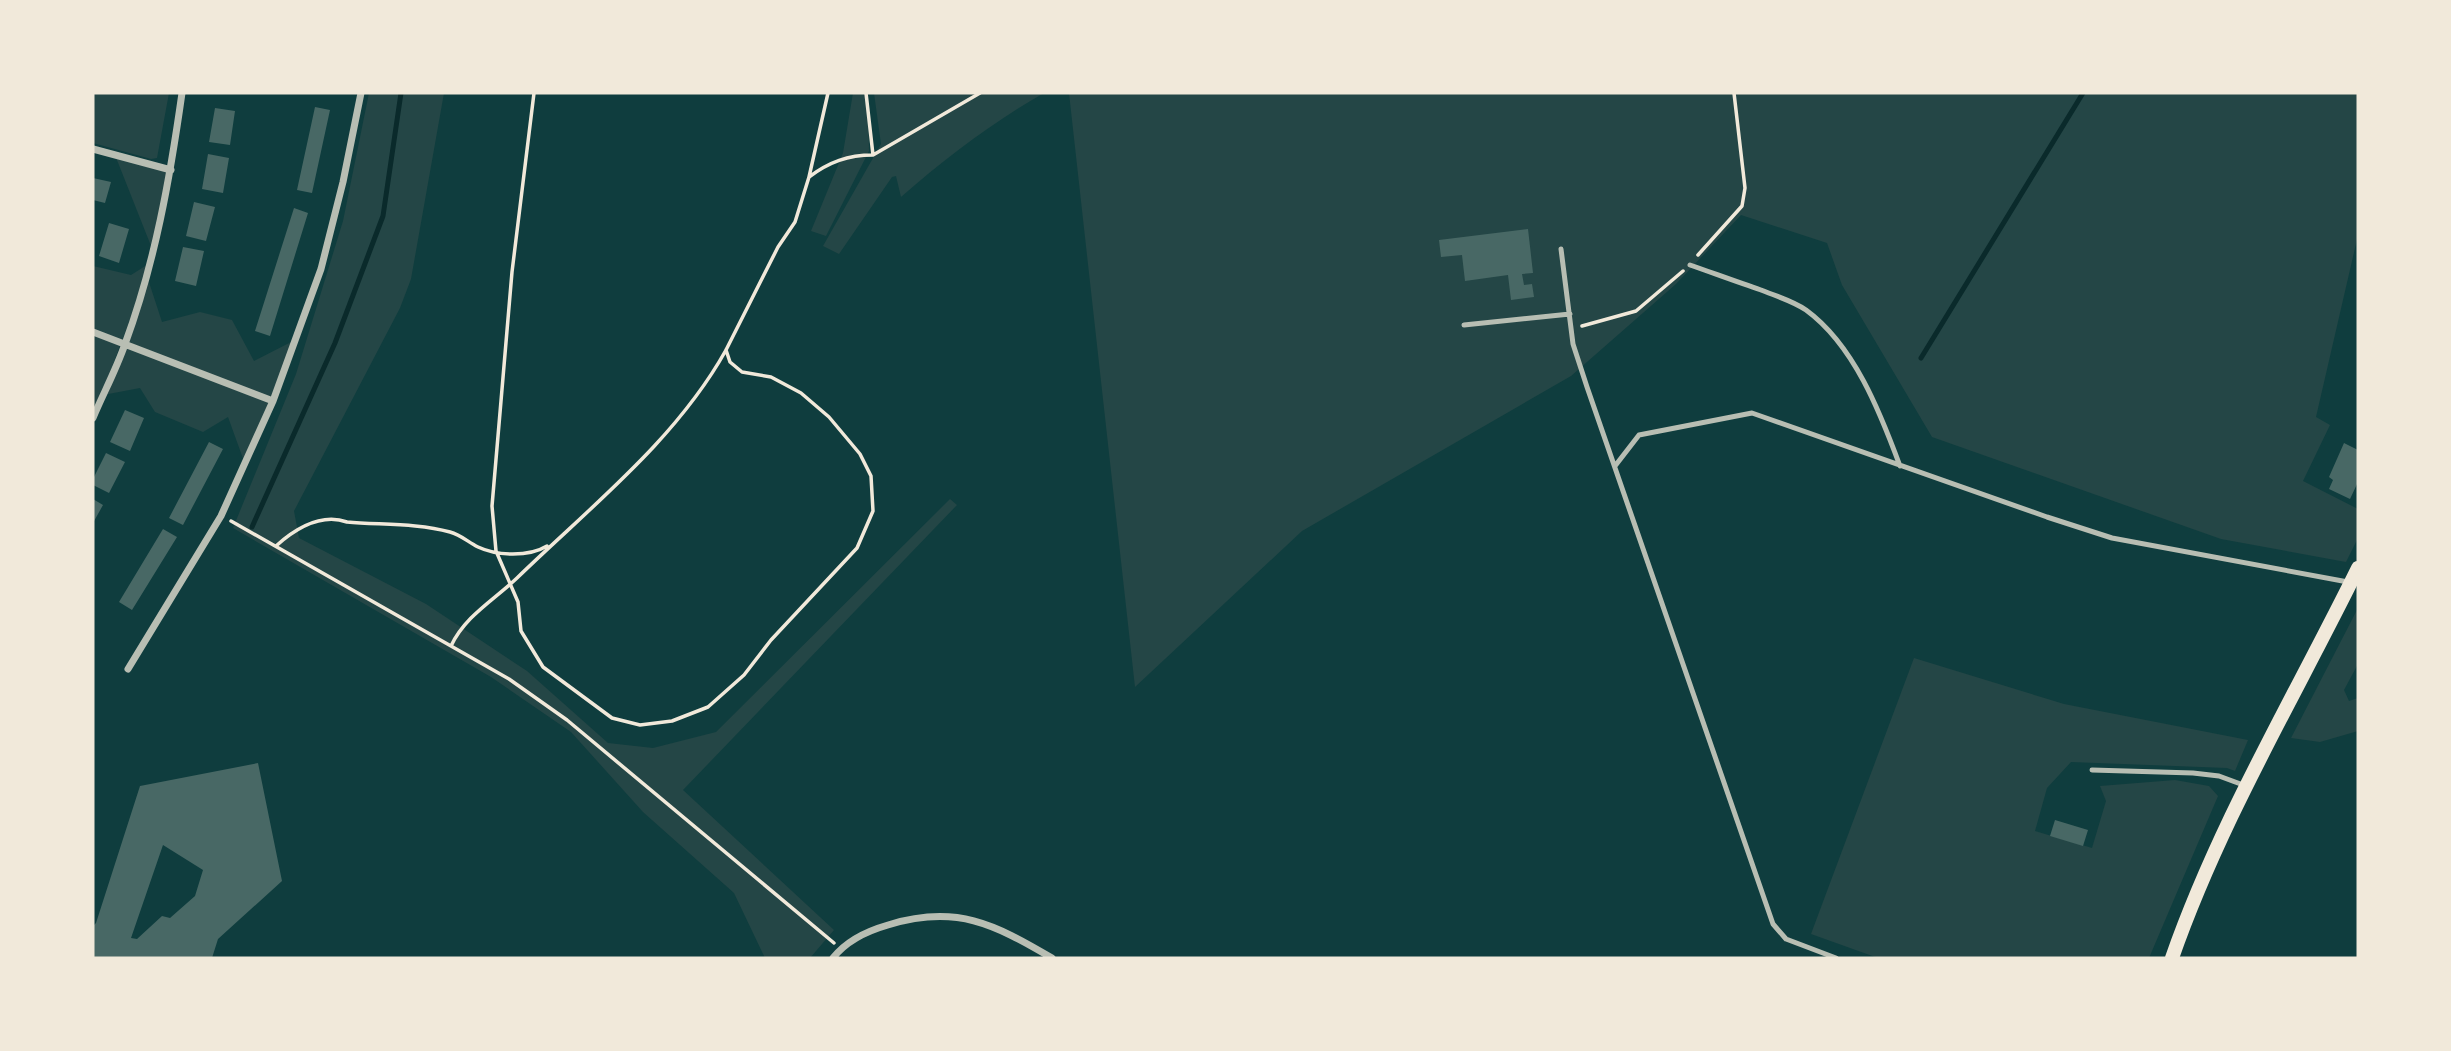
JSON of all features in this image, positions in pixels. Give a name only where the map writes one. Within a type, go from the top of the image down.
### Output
[{"type":"main road","points":[[2172,958],[2198,890],[2245,786],[2358,568]]},
{"type":"street","points":[[93,418],[125,344],[150,263],[171,170],[182,93]]},
{"type":"street","points":[[128,668],[221,516],[273,401],[321,269],[361,93]]},
{"type":"street","points":[[93,149],[171,170]]},
{"type":"street","points":[[93,332],[273,401]]},
{"type":"street","points":[[833,958],[857,937],[885,926],[916,918],[949,916],[959,916],[998,928],[1052,958]]},
{"type":"lane","points":[[1561,249],[1573,344],[1773,924],[1786,939],[1836,958]]},
{"type":"lane","points":[[1690,265],[1783,298],[1804,309],[1819,322],[1851,361],[1868,390],[1900,466]]},
{"type":"lane","points":[[1464,325],[1570,314]]},
{"type":"lane","points":[[1615,466],[1639,435],[1752,413],[2112,538],[2351,583]]},
{"type":"lane","points":[[2092,770],[2193,773],[2219,776],[2245,786]]},
{"type":"path","points":[[534,93],[512,272],[500,401],[492,506],[496,551],[518,602],[521,631],[542,667],[612,718],[640,725],[672,721],[708,708],[744,675],[771,640],[857,548],[873,511],[872,477],[860,454],[829,417],[801,393],[771,377],[742,372],[730,362],[726,350]]},
{"type":"path","points":[[451,646],[458,631],[634,467],[679,416],[717,365],[794,222],[809,177],[828,93]]},
{"type":"path","points":[[866,93],[873,155]]},
{"type":"path","points":[[809,177],[824,166],[853,155],[873,155],[980,93]]},
{"type":"path","points":[[1572,328],[1603,322],[1636,311],[1690,265],[1742,206],[1745,188],[1734,93]]},
{"type":"path","points":[[221,516],[509,679],[567,720],[841,949]]},
{"type":"path","points":[[275,546],[285,537],[316,520],[334,517],[347,522],[449,532],[468,539],[478,547],[519,554],[541,550],[552,544]]},
{"type":"shaded area","points":[[93,93],[169,93],[157,158],[151,159],[93,143]]},
{"type":"shaded area","points":[[369,93],[444,93],[411,279],[400,308],[294,511],[299,538],[426,604],[527,671],[608,743],[653,748],[716,732],[950,499],[957,505],[683,790],[834,930],[810,958],[765,958],[734,893],[643,812],[571,732],[491,677],[233,528],[296,374],[343,221]]},
{"type":"shaded area","points":[[853,93],[868,93],[869,151],[826,236],[811,231],[843,153]]},
{"type":"shaded area","points":[[874,93],[1044,93],[970,141],[901,197],[896,176],[892,177],[839,254],[823,246],[881,144]]},
{"type":"shaded area","points":[[1069,93],[2358,93],[2358,235],[2316,417],[2330,425],[2303,481],[2358,509],[2358,538],[2346,562],[2221,539],[1932,437],[1842,285],[1827,243],[1741,215],[1676,284],[1571,376],[1302,531],[1135,687]]},
{"type":"shaded area","points":[[115,155],[171,170],[153,251]]},
{"type":"shaded area","points":[[150,263],[146,273],[162,322],[200,312],[232,320],[254,361],[295,340],[245,464],[228,417],[203,432],[155,412],[140,388],[103,395],[127,327],[93,418],[93,266],[131,275]]},
{"type":"shaded area","points":[[2358,608],[2358,664],[2344,690],[2349,701],[2358,698],[2358,731],[2320,742],[2291,738]]},
{"type":"shaded area","points":[[1914,658],[2064,704],[2248,740],[2235,771],[2227,768],[2071,762],[2047,788],[2035,831],[2092,848],[2106,801],[2100,786],[2175,780],[2209,786],[2218,796],[2149,958],[1878,958],[1811,934]]},
{"type":"building","points":[[315,107],[330,110],[312,193],[297,190]]},
{"type":"building","points":[[215,108],[235,111],[230,145],[209,142]]},
{"type":"building","points":[[208,154],[229,158],[223,193],[202,189]]},
{"type":"building","points":[[93,178],[111,182],[105,203],[93,200]]},
{"type":"building","points":[[194,202],[215,207],[206,241],[186,236]]},
{"type":"building","points":[[294,208],[308,213],[270,336],[255,331]]},
{"type":"building","points":[[109,223],[129,229],[119,263],[99,256]]},
{"type":"building","points":[[1528,229],[1533,273],[1522,274],[1524,285],[1532,284],[1534,297],[1511,300],[1508,275],[1465,281],[1462,255],[1441,257],[1439,240]]},
{"type":"building","points":[[183,247],[204,251],[196,286],[175,281]]},
{"type":"building","points":[[125,410],[144,418],[130,451],[110,442]]},
{"type":"building","points":[[209,442],[223,449],[183,525],[169,518]]},
{"type":"building","points":[[2344,443],[2358,450],[2358,482],[2350,499],[2329,489],[2333,480],[2329,477]]},
{"type":"building","points":[[106,453],[125,462],[109,493],[93,485],[93,479]]},
{"type":"building","points":[[93,499],[103,505],[93,523]]},
{"type":"building","points":[[163,529],[177,537],[132,610],[119,602]]},
{"type":"building","points":[[258,763],[282,881],[218,939],[212,958],[93,958],[93,926],[140,786]],"holes":[[[163,845],[203,870],[195,896],[170,918],[162,916],[137,939],[131,938]]]},
{"type":"building","points":[[2055,820],[2088,830],[2083,846],[2050,836]]},
{"type":"waterway","points":[[252,527],[335,343],[383,216],[401,93]]},
{"type":"waterway","points":[[1921,358],[2083,93]]}]
